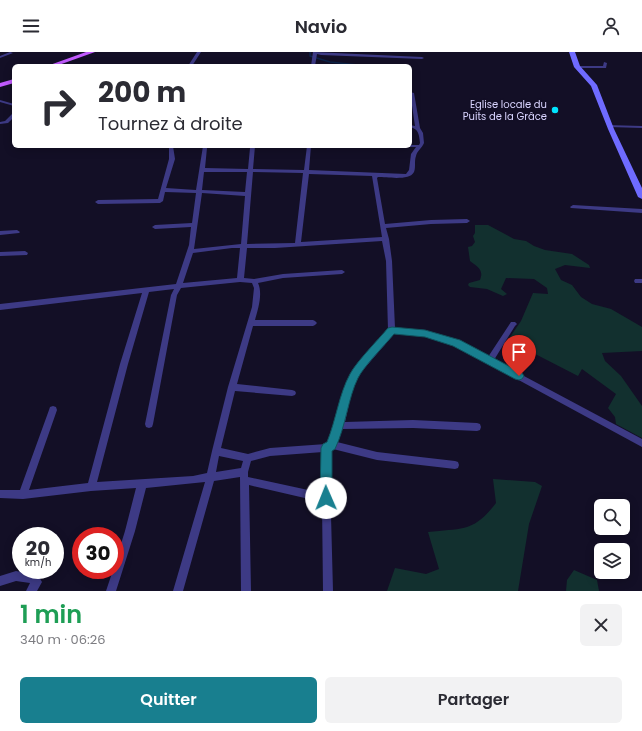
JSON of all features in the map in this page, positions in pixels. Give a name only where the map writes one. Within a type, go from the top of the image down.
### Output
[{"type":"main road","points":[[56,64],[92,52]]},
{"type":"main road","points":[[63,64],[99,52]]},
{"type":"main road","points":[[572,52],[577,67],[594,85],[609,126],[642,197]]},
{"type":"main road","points":[[0,84],[12,80]]},
{"type":"street","points":[[191,64],[198,52]]},
{"type":"street","points":[[313,64],[315,52],[321,54],[422,58]]},
{"type":"street","points":[[0,57],[11,53]]},
{"type":"street","points":[[577,67],[606,67],[605,63]]},
{"type":"street","points":[[201,170],[407,176],[412,171],[413,154],[422,143],[412,93]]},
{"type":"street","points":[[2,101],[12,104]]},
{"type":"street","points":[[0,123],[6,122],[12,118]]},
{"type":"street","points":[[412,126],[418,127]]},
{"type":"street","points":[[609,126],[642,127]]},
{"type":"street","points":[[412,146],[420,146]]},
{"type":"street","points":[[98,202],[161,200],[172,159],[171,148]]},
{"type":"street","points":[[149,424],[173,300],[190,251],[195,225],[205,148]]},
{"type":"street","points":[[240,280],[245,246],[253,148]]},
{"type":"street","points":[[298,244],[309,148]]},
{"type":"street","points":[[328,591],[326,498],[329,447],[340,425],[347,395],[354,375],[392,331],[389,261],[384,226],[374,177],[377,175]]},
{"type":"street","points":[[164,190],[248,194]]},
{"type":"street","points":[[573,207],[642,211]]},
{"type":"street","points":[[384,226],[467,221]]},
{"type":"street","points":[[155,227],[195,225]]},
{"type":"street","points":[[0,233],[17,232]]},
{"type":"street","points":[[190,251],[245,246],[386,239]]},
{"type":"street","points":[[0,254],[25,253]]},
{"type":"street","points":[[0,308],[179,286],[240,280],[254,281],[283,276],[342,272]]},
{"type":"street","points":[[178,591],[211,477],[232,387],[255,307],[257,288],[254,281]]},
{"type":"street","points":[[92,487],[124,364],[146,291]]},
{"type":"street","points":[[250,323],[313,323]]},
{"type":"street","points":[[490,360],[513,324]]},
{"type":"street","points":[[392,331],[411,331],[456,343],[642,443]]},
{"type":"street","points":[[232,387],[292,393]]},
{"type":"street","points":[[23,495],[53,410]]},
{"type":"street","points":[[340,425],[413,424],[477,427]]},
{"type":"street","points":[[216,451],[248,458],[270,452],[329,447],[377,456],[455,465]]},
{"type":"street","points":[[246,591],[244,476],[248,458]]},
{"type":"street","points":[[0,494],[23,495],[92,487],[192,480],[211,477],[244,476],[326,498]]},
{"type":"street","points":[[111,591],[130,531],[142,484]]},
{"type":"street","points":[[0,581],[16,576],[34,578],[36,582],[31,591]]},
{"type":"green space","points":[[475,225],[488,225],[514,239],[526,241],[545,250],[572,254],[589,265],[590,268],[565,265],[555,269],[561,280],[572,285],[581,297],[592,304],[611,309],[642,327],[642,351],[602,353],[605,361],[621,376],[642,406],[642,438],[616,424],[615,417],[608,408],[616,394],[582,369],[578,376],[508,340],[521,321],[533,293],[548,294],[547,288],[534,279],[506,278],[501,289],[507,294],[503,296],[487,289],[470,287],[468,285],[469,283],[480,280],[481,277],[480,269],[470,261],[468,247],[472,246],[475,242],[473,236],[475,233]]},
{"type":"green space","points":[[493,479],[535,482],[542,486],[529,524],[518,591],[387,591],[395,568],[426,574],[439,569],[428,532],[458,529],[480,520],[496,503]]},
{"type":"green space","points":[[574,570],[597,580],[599,591],[566,591],[567,580]]},
{"type":"waterway","points":[[310,52],[310,56],[330,62],[348,64]]},
{"type":"place","name":"Eglise locale du Puits de la Grâce","points":[[555,110]]},
{"type":"route","points":[[326,498],[327,448],[332,445],[340,425],[347,395],[354,375],[392,331],[425,333],[456,343],[474,351],[519,376]]}]
